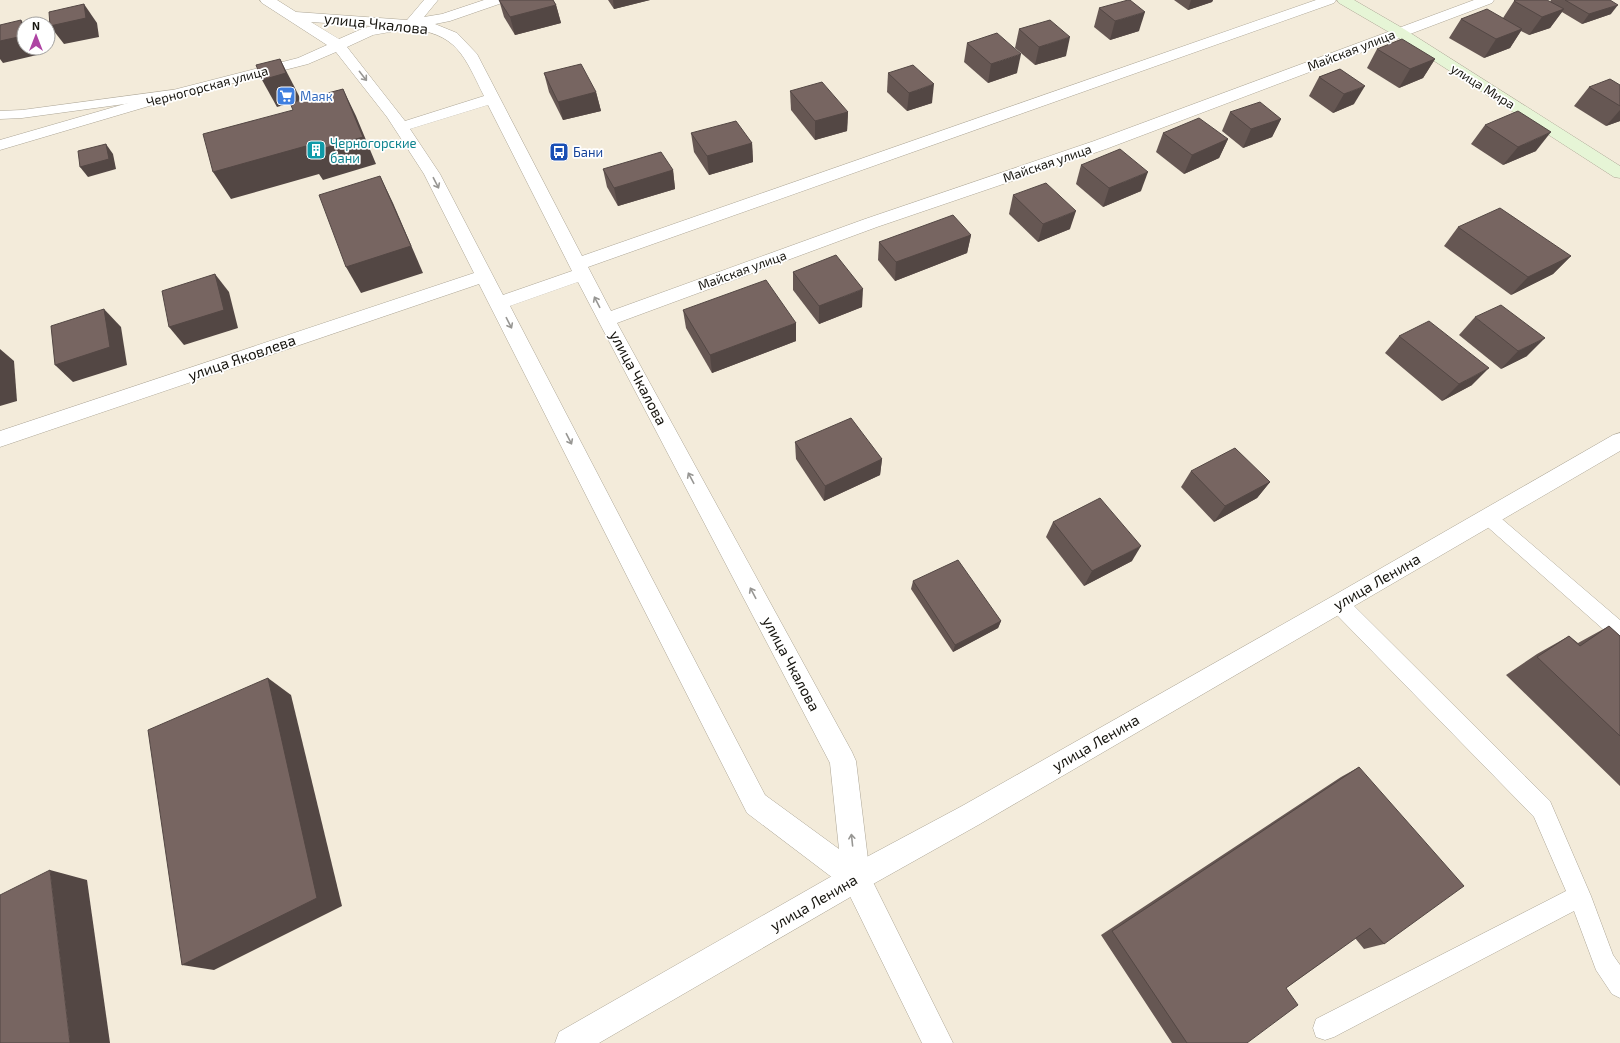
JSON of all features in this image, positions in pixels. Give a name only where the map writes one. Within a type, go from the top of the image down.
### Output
[{"type":"main road","name":"улица Мира","points":[[1344,0],[1399,32],[1620,173]]},
{"type":"street","name":"улица Чкалова","points":[[267,0],[338,46],[393,115],[432,174],[756,804],[856,878]]},
{"type":"street","points":[[411,24],[431,0]]},
{"type":"street","name":"Черногорская улица","points":[[0,145],[178,93],[303,61],[369,31],[445,18],[497,0]]},
{"type":"street","points":[[499,303],[580,269],[1329,0]]},
{"type":"street","name":"Майская улица","points":[[606,320],[871,223],[1100,145],[1487,0]]},
{"type":"street","name":"улица Чкалова","points":[[293,16],[427,26],[452,36],[470,54],[606,320],[843,761],[856,878],[938,1043]]},
{"type":"street","points":[[401,127],[493,98]]},
{"type":"street","name":"улица Яковлева","points":[[0,439],[484,276]]},
{"type":"street","name":"улица Ленина","points":[[570,1043],[856,878],[971,815],[1620,441]]},
{"type":"lane","points":[[0,115],[22,114],[178,93]]},
{"type":"lane","points":[[1488,518],[1620,632]]},
{"type":"lane","points":[[1339,604],[1542,809],[1580,896],[1604,962],[1620,986]]},
{"type":"lane","points":[[1325,1028],[1580,896]]},
{"type":"building","points":[[499,0],[553,0],[556,5],[510,17]]},
{"type":"building","points":[[1128,0],[1145,12],[1115,21],[1099,8]]},
{"type":"building","points":[[1547,0],[1564,9],[1542,17],[1514,1]]},
{"type":"building","points":[[1565,0],[1610,0],[1618,5],[1589,14]]},
{"type":"building","points":[[84,4],[86,18],[56,25],[56,16],[49,16],[49,12]]},
{"type":"building","points":[[1487,9],[1522,29],[1496,39],[1461,19]]},
{"type":"building","points":[[1050,20],[1070,37],[1039,47],[1019,29]]},
{"type":"building","points":[[16,21],[16,38],[0,41],[0,25]]},
{"type":"building","points":[[997,33],[1021,54],[991,64],[967,43]]},
{"type":"building","points":[[1402,39],[1435,59],[1410,69],[1377,49]]},
{"type":"building","points":[[280,59],[286,73],[262,80],[256,65]]},
{"type":"building","points":[[581,64],[596,92],[558,102],[544,73]]},
{"type":"building","points":[[913,65],[934,84],[909,93],[888,73]]},
{"type":"building","points":[[1340,69],[1365,86],[1344,94],[1319,77]]},
{"type":"building","points":[[1610,79],[1620,85],[1620,106],[1589,87]]},
{"type":"building","points":[[822,82],[848,112],[815,121],[790,91]]},
{"type":"building","points":[[343,89],[363,137],[308,153],[306,146],[213,172],[203,134],[293,110],[290,103]]},
{"type":"building","points":[[1260,102],[1281,119],[1251,129],[1230,112]]},
{"type":"building","points":[[1518,111],[1551,132],[1518,147],[1485,125]]},
{"type":"building","points":[[1199,118],[1228,139],[1192,155],[1163,133]]},
{"type":"building","points":[[736,121],[752,143],[707,156],[691,133]]},
{"type":"building","points":[[106,144],[109,159],[80,167],[78,151]]},
{"type":"building","points":[[1120,149],[1148,172],[1109,188],[1081,165]]},
{"type":"building","points":[[661,152],[673,170],[614,188],[603,169]]},
{"type":"building","points":[[380,176],[411,246],[346,267],[319,195]]},
{"type":"building","points":[[1046,183],[1076,211],[1043,224],[1013,195]]},
{"type":"building","points":[[1500,208],[1571,256],[1528,277],[1458,227]]},
{"type":"building","points":[[953,215],[971,235],[896,262],[879,242]]},
{"type":"building","points":[[836,255],[863,289],[819,306],[793,272]]},
{"type":"building","points":[[215,274],[224,310],[169,327],[162,291]]},
{"type":"building","points":[[766,280],[796,323],[710,355],[683,310]]},
{"type":"building","points":[[1501,305],[1545,338],[1518,351],[1475,317]]},
{"type":"building","points":[[104,309],[110,347],[55,365],[51,326]]},
{"type":"building","points":[[1429,321],[1489,368],[1459,384],[1399,336]]},
{"type":"building","points":[[851,418],[882,459],[825,486],[795,442]]},
{"type":"building","points":[[1235,448],[1270,482],[1225,506],[1191,471]]},
{"type":"building","points":[[1100,498],[1141,546],[1092,571],[1053,522]]},
{"type":"building","points":[[958,560],[1001,621],[955,645],[913,581]]},
{"type":"building","points":[[1609,626],[1620,636],[1620,736],[1537,657],[1569,636],[1580,646]]},
{"type":"building","points":[[268,678],[317,898],[182,965],[148,730]]},
{"type":"building","points":[[1359,767],[1464,886],[1384,944],[1370,928],[1286,988],[1298,1005],[1247,1043],[1187,1043],[1112,931]]},
{"type":"building","points":[[50,870],[70,1043],[0,1043],[0,895]]},
{"type":"place","name":"Маяк","points":[[286,96]]},
{"type":"place","name":"Черногорские бани","points":[[316,150]]},
{"type":"place","name":"Бани","points":[[559,152]]}]
